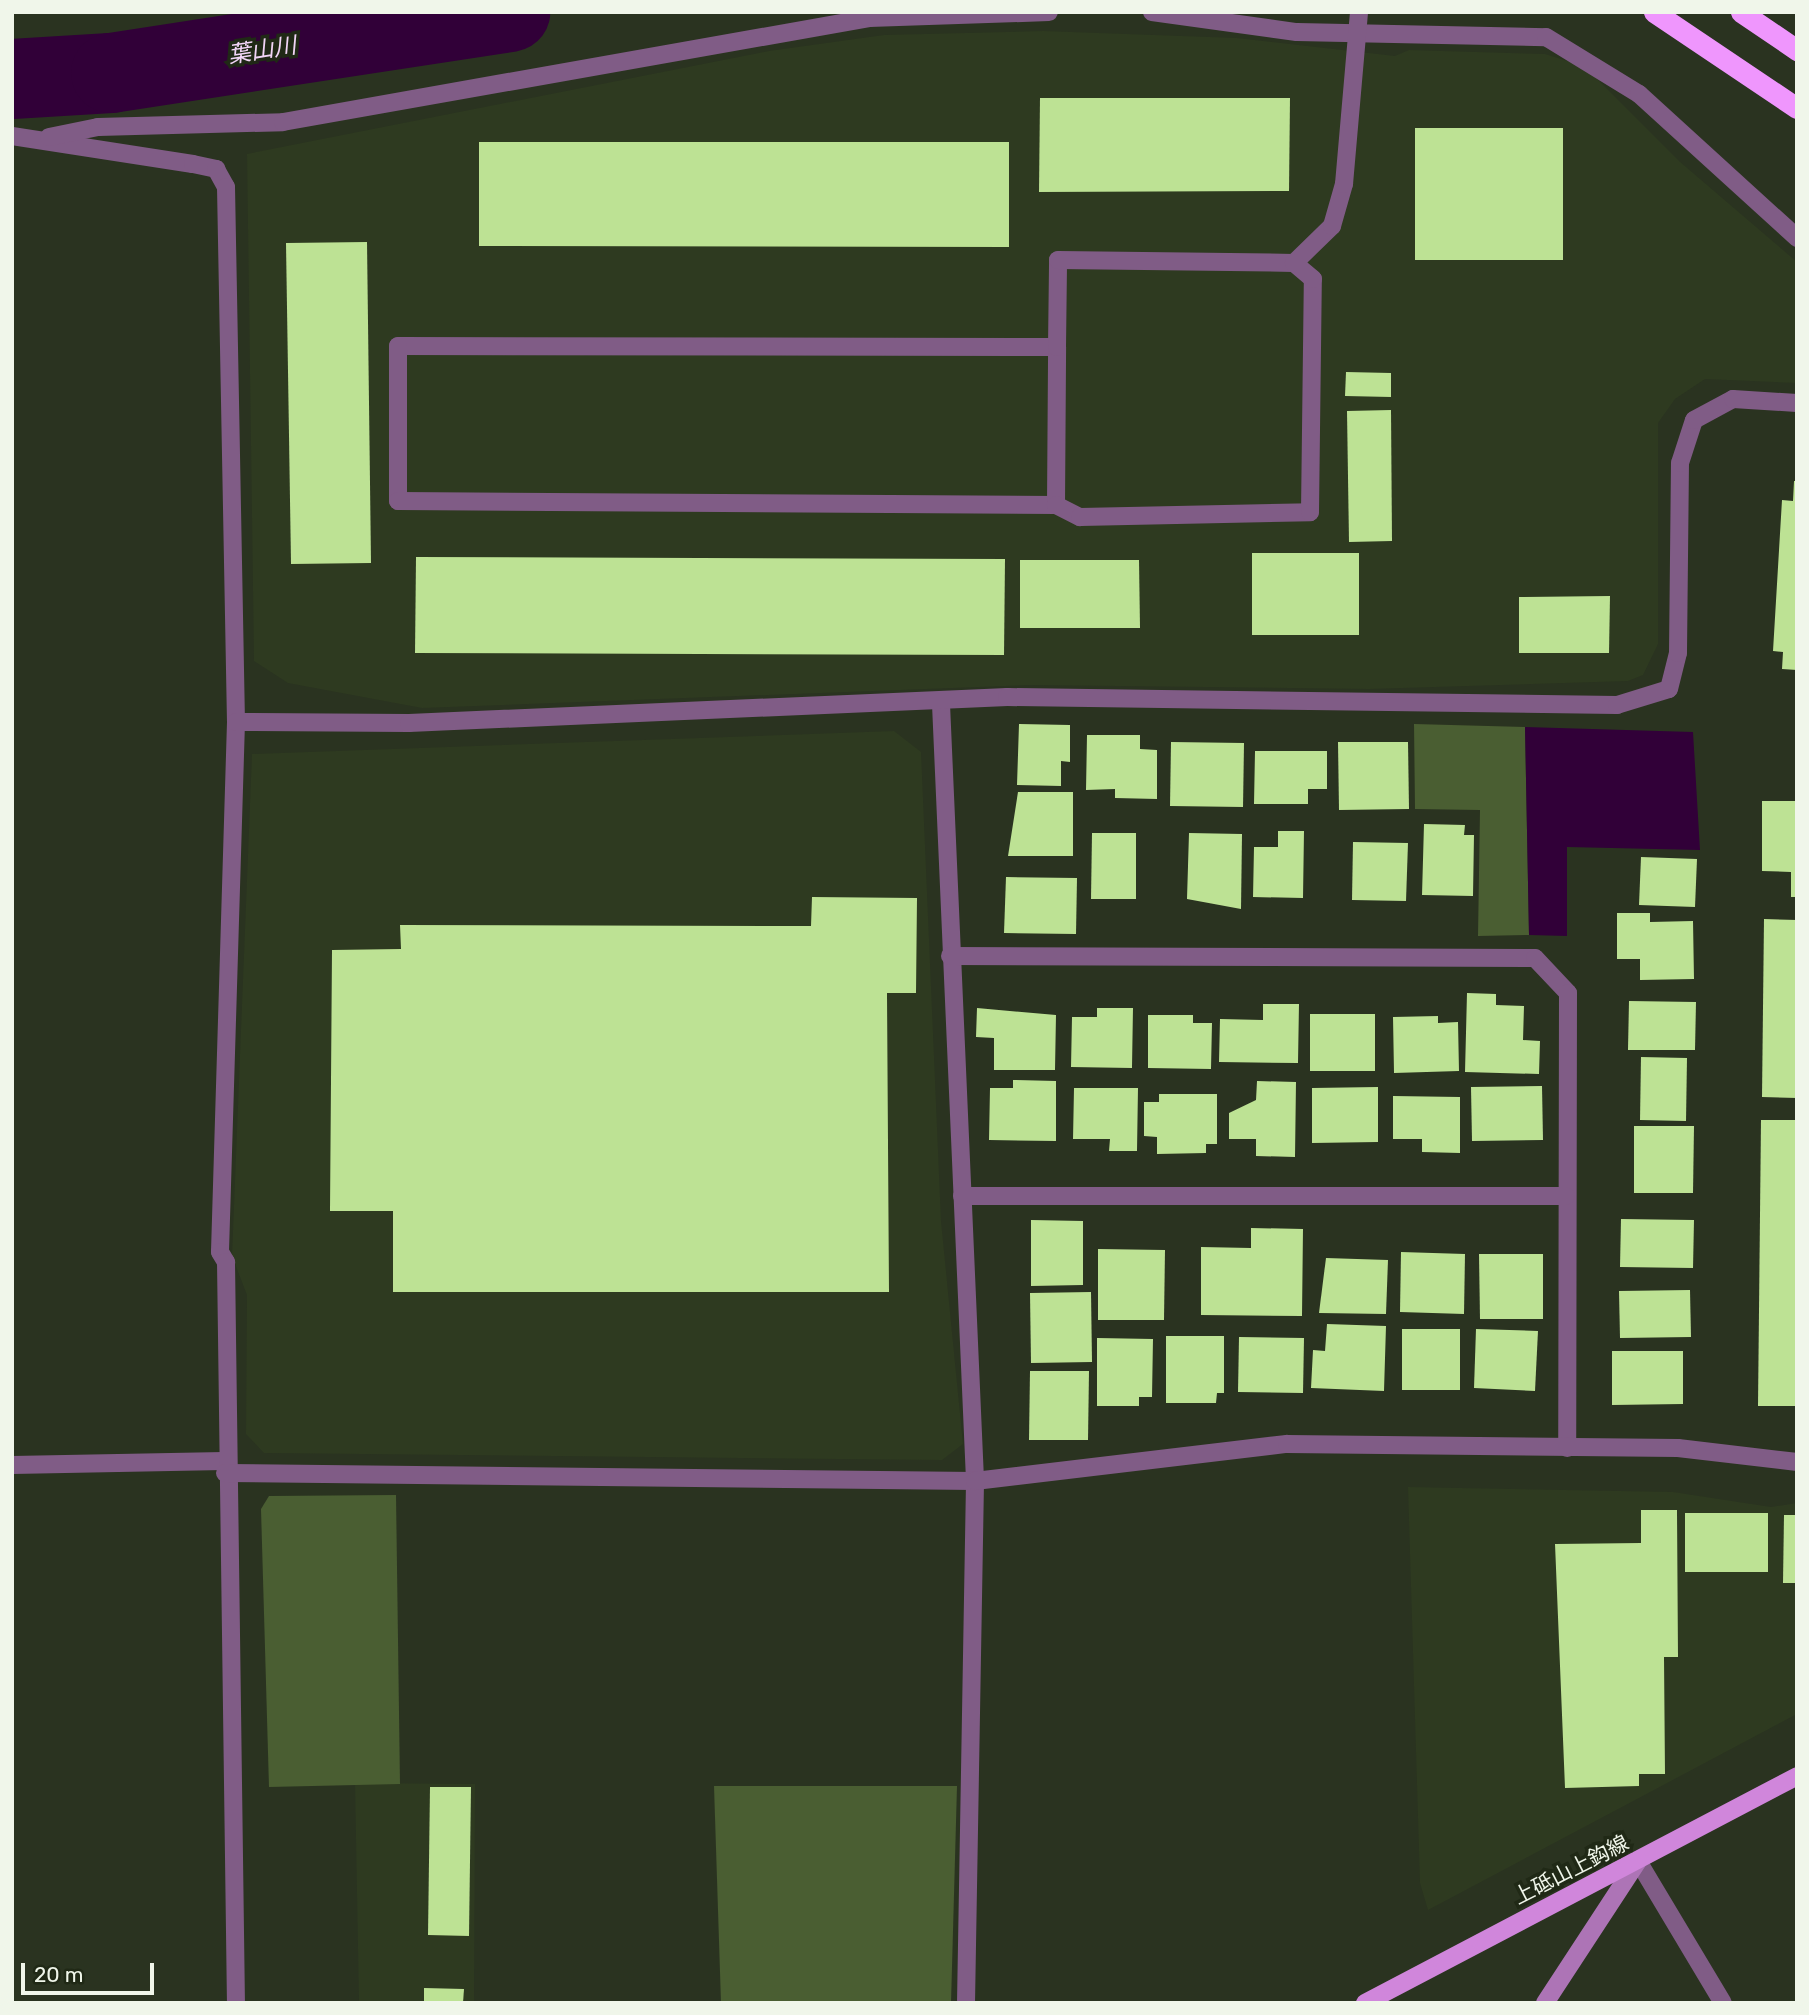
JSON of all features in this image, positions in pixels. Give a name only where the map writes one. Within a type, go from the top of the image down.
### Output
[{"type":"highway","points":[[1654,12],[1797,108]]},
{"type":"highway","points":[[1741,12],[1797,50]]},
{"type":"main road","name":"上砥山上鈎線","points":[[1365,2003],[1797,1776]]},
{"type":"main road","points":[[1545,2003],[1638,1861]]},
{"type":"street","points":[[12,136],[46,137],[98,127],[283,122],[869,18],[1049,12]]},
{"type":"street","points":[[1152,12],[1357,34],[1546,37],[1639,94],[1797,238]]},
{"type":"street","points":[[1294,263],[1332,226],[1344,184],[1359,12]]},
{"type":"street","points":[[46,137],[94,153],[216,169],[226,187],[236,722],[220,1252],[226,1262],[224,1467],[235,1709],[236,2003]]},
{"type":"street","points":[[1056,505],[1058,260],[1294,263],[1313,279],[1311,512],[1080,517],[1056,505],[398,501],[398,346],[1057,348]]},
{"type":"street","points":[[236,722],[409,723],[941,704],[1007,697],[1617,705],[1670,690],[1678,653],[1680,463],[1694,420],[1733,399],[1797,403]]},
{"type":"street","points":[[941,704],[975,1481],[966,2003]]},
{"type":"street","points":[[950,956],[1535,958],[1568,993],[1567,1448]]},
{"type":"street","points":[[962,1196],[1566,1196]]},
{"type":"street","points":[[12,1465],[975,1481],[1287,1444],[1678,1448],[1797,1462]]},
{"type":"street","points":[[1638,1861],[1723,2003]]},
{"type":"shaded area","points":[[1043,31],[1237,38],[1395,56],[1409,50],[1545,54],[1584,66],[1679,161],[1797,262],[1797,383],[1705,379],[1675,399],[1658,423],[1658,644],[1643,675],[1628,681],[1369,689],[1030,685],[422,708],[288,683],[254,661],[247,154],[769,51],[884,35]]},
{"type":"shaded area","points":[[1414,724],[1525,727],[1529,935],[1478,936],[1480,810],[1415,809]]},
{"type":"shaded area","points":[[1525,727],[1693,732],[1700,850],[1567,847],[1567,936],[1529,935]]},
{"type":"shaded area","points":[[894,731],[921,752],[941,1221],[963,1444],[942,1460],[264,1453],[246,1434],[247,1295],[232,1256],[252,754]]},
{"type":"shaded area","points":[[1408,1487],[1673,1492],[1771,1507],[1797,1503],[1797,1714],[1428,1910],[1420,1883]]},
{"type":"shaded area","points":[[396,1495],[400,1784],[269,1787],[261,1509],[269,1496]]},
{"type":"shaded area","points":[[355,1783],[475,1784],[474,2003],[359,2003]]},
{"type":"shaded area","points":[[714,1786],[957,1786],[951,2003],[721,2003]]},
{"type":"building","points":[[1040,98],[1290,98],[1289,191],[1039,192]]},
{"type":"building","points":[[1415,128],[1563,128],[1563,260],[1415,260]]},
{"type":"building","points":[[479,142],[1009,142],[1009,247],[479,246]]},
{"type":"building","points":[[367,242],[371,563],[291,564],[286,243]]},
{"type":"building","points":[[1346,372],[1391,373],[1391,397],[1345,396]]},
{"type":"building","points":[[1391,410],[1392,541],[1349,542],[1347,411]]},
{"type":"building","points":[[1794,481],[1797,481],[1797,670],[1782,669],[1783,652],[1773,651],[1782,500],[1793,501]]},
{"type":"building","points":[[1252,553],[1359,553],[1359,635],[1252,635]]},
{"type":"building","points":[[416,557],[1005,559],[1004,655],[415,653]]},
{"type":"building","points":[[1020,560],[1139,560],[1140,628],[1020,628]]},
{"type":"building","points":[[1610,596],[1609,653],[1519,653],[1519,597]]},
{"type":"building","points":[[1019,724],[1070,725],[1070,762],[1061,761],[1061,786],[1017,785]]},
{"type":"building","points":[[1087,735],[1140,735],[1140,749],[1157,750],[1157,799],[1115,798],[1115,789],[1086,790]]},
{"type":"building","points":[[1171,742],[1244,743],[1243,807],[1170,806]]},
{"type":"building","points":[[1338,742],[1408,742],[1409,809],[1339,810]]},
{"type":"building","points":[[1255,751],[1327,751],[1327,789],[1308,789],[1308,804],[1254,804]]},
{"type":"building","points":[[1018,792],[1073,792],[1073,856],[1008,856]]},
{"type":"building","points":[[1762,801],[1797,801],[1797,897],[1791,897],[1791,872],[1762,871]]},
{"type":"building","points":[[1424,824],[1465,825],[1464,835],[1474,835],[1473,896],[1422,895]]},
{"type":"building","points":[[1278,831],[1304,831],[1303,898],[1253,897],[1254,847],[1278,847]]},
{"type":"building","points":[[1092,833],[1136,833],[1136,899],[1091,899]]},
{"type":"building","points":[[1189,833],[1242,834],[1241,909],[1187,899]]},
{"type":"building","points":[[1353,842],[1408,843],[1406,901],[1352,900]]},
{"type":"building","points":[[1641,857],[1697,859],[1695,907],[1639,905]]},
{"type":"building","points":[[1006,877],[1077,878],[1076,934],[1004,933]]},
{"type":"building","points":[[812,897],[917,898],[916,993],[887,993],[889,1292],[393,1292],[393,1211],[330,1211],[332,950],[401,949],[400,925],[811,926]]},
{"type":"building","points":[[1617,913],[1650,913],[1650,922],[1693,921],[1694,979],[1640,980],[1640,959],[1617,959]]},
{"type":"building","points":[[1764,919],[1797,920],[1797,1098],[1762,1097]]},
{"type":"building","points":[[1467,993],[1496,994],[1496,1005],[1524,1006],[1523,1040],[1540,1041],[1539,1074],[1465,1072]]},
{"type":"building","points":[[1629,1001],[1696,1002],[1695,1050],[1628,1050]]},
{"type":"building","points":[[1263,1004],[1299,1004],[1298,1063],[1219,1062],[1220,1019],[1263,1020]]},
{"type":"building","points":[[977,1008],[1056,1015],[1055,1070],[994,1070],[994,1038],[976,1037]]},
{"type":"building","points":[[1097,1008],[1133,1008],[1132,1068],[1071,1067],[1072,1017],[1097,1017]]},
{"type":"building","points":[[1310,1014],[1375,1014],[1375,1071],[1310,1071]]},
{"type":"building","points":[[1148,1015],[1193,1015],[1193,1023],[1212,1023],[1211,1069],[1148,1068]]},
{"type":"building","points":[[1438,1016],[1438,1023],[1458,1022],[1459,1071],[1394,1073],[1393,1017]]},
{"type":"building","points":[[1641,1057],[1687,1058],[1686,1121],[1640,1120]]},
{"type":"building","points":[[1013,1080],[1056,1081],[1056,1141],[989,1140],[990,1088],[1013,1088]]},
{"type":"building","points":[[1257,1081],[1296,1082],[1295,1157],[1256,1156],[1256,1139],[1229,1139],[1229,1113],[1256,1100]]},
{"type":"building","points":[[1542,1086],[1543,1140],[1472,1141],[1471,1087]]},
{"type":"building","points":[[1378,1087],[1378,1142],[1312,1143],[1312,1088]]},
{"type":"building","points":[[1074,1088],[1138,1088],[1137,1151],[1109,1151],[1110,1139],[1073,1139]]},
{"type":"building","points":[[1159,1094],[1217,1094],[1217,1144],[1206,1144],[1206,1153],[1157,1154],[1157,1137],[1144,1136],[1144,1102],[1159,1102]]},
{"type":"building","points":[[1393,1096],[1460,1097],[1460,1153],[1422,1152],[1422,1139],[1393,1139]]},
{"type":"building","points":[[1761,1120],[1797,1120],[1797,1406],[1758,1406]]},
{"type":"building","points":[[1634,1126],[1694,1126],[1693,1193],[1634,1193]]},
{"type":"building","points":[[1621,1219],[1694,1220],[1693,1268],[1620,1267]]},
{"type":"building","points":[[1031,1220],[1083,1221],[1083,1285],[1031,1286]]},
{"type":"building","points":[[1251,1228],[1303,1229],[1302,1316],[1201,1315],[1201,1247],[1251,1248]]},
{"type":"building","points":[[1098,1249],[1165,1250],[1164,1320],[1098,1320]]},
{"type":"building","points":[[1401,1252],[1465,1254],[1464,1314],[1400,1312]]},
{"type":"building","points":[[1479,1254],[1543,1254],[1543,1319],[1480,1319]]},
{"type":"building","points":[[1326,1258],[1388,1260],[1386,1314],[1319,1313]]},
{"type":"building","points":[[1690,1290],[1691,1337],[1620,1338],[1619,1291]]},
{"type":"building","points":[[1091,1292],[1092,1362],[1031,1363],[1030,1293]]},
{"type":"building","points":[[1327,1324],[1386,1326],[1384,1391],[1311,1388],[1313,1350],[1325,1351]]},
{"type":"building","points":[[1402,1329],[1460,1329],[1460,1390],[1402,1390]]},
{"type":"building","points":[[1476,1329],[1538,1331],[1535,1391],[1474,1388]]},
{"type":"building","points":[[1166,1336],[1224,1336],[1224,1393],[1217,1393],[1216,1403],[1166,1403]]},
{"type":"building","points":[[1239,1337],[1304,1338],[1303,1393],[1238,1392]]},
{"type":"building","points":[[1097,1338],[1153,1339],[1152,1397],[1139,1397],[1139,1406],[1097,1406]]},
{"type":"building","points":[[1612,1351],[1683,1351],[1683,1404],[1612,1405]]},
{"type":"building","points":[[1030,1371],[1089,1371],[1088,1440],[1029,1440]]},
{"type":"building","points":[[1641,1510],[1677,1510],[1678,1657],[1664,1657],[1665,1774],[1639,1774],[1639,1786],[1565,1788],[1555,1544],[1641,1543]]},
{"type":"building","points":[[1685,1513],[1768,1513],[1768,1572],[1685,1572]]},
{"type":"building","points":[[1784,1515],[1797,1515],[1797,1583],[1783,1583]]},
{"type":"building","points":[[430,1787],[471,1787],[469,1936],[428,1935]]},
{"type":"building","points":[[424,1988],[464,1989],[463,2003],[424,2003]]},
{"type":"waterway","name":"葉山川","points":[[12,79],[111,73],[510,12]]}]
